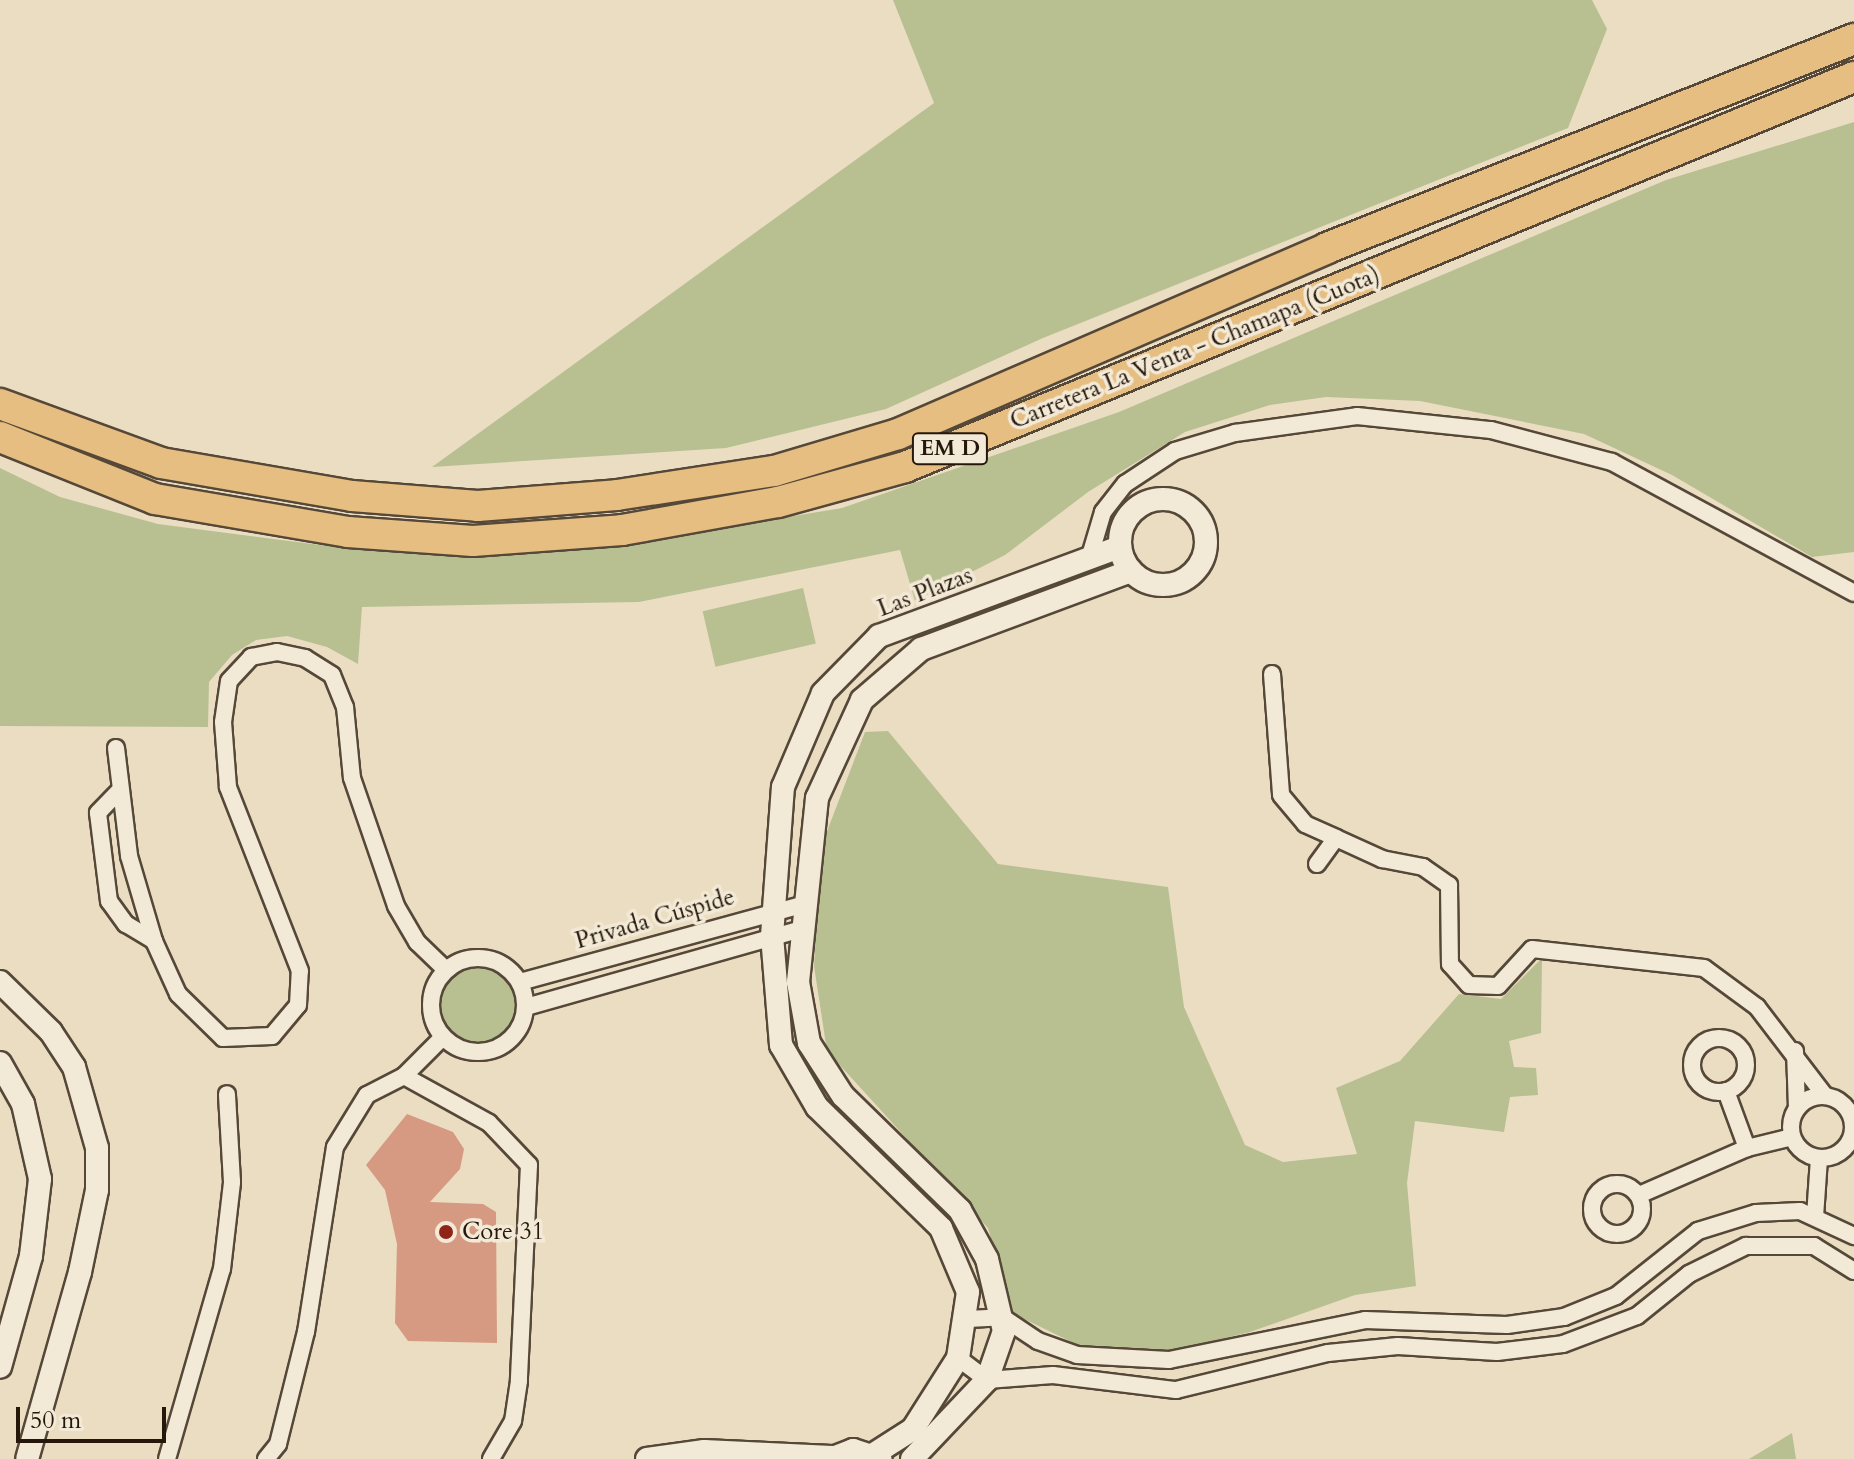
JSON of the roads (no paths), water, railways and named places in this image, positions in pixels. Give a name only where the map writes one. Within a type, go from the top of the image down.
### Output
[{"type":"highway","points":[[1702,97],[1854,19]]},
{"type":"highway","name":"Carretera La Venta - Chamapa (Cuota)","points":[[0,404],[161,463],[352,496],[478,506],[617,495],[774,471],[898,434],[1327,248],[1854,39]]},
{"type":"highway","name":"Carretera La Venta - Chamapa (Cuota)","points":[[0,437],[155,499],[348,532],[488,540],[622,530],[778,502],[905,467],[1854,77]]},
{"type":"street","points":[[1089,559],[1103,512],[1125,484],[1175,451],[1235,433],[1357,416],[1491,430],[1612,462],[1854,593]]},
{"type":"street","points":[[1176,501],[1199,518],[1203,559],[1184,580],[1156,584],[1131,571],[1120,547],[1125,520],[1141,504],[1176,501]]},
{"type":"street","name":"Las Plazas","points":[[968,1319],[962,1270],[941,1228],[827,1118],[794,1075],[775,1013],[772,936],[776,828],[795,749],[823,693],[849,661],[879,636],[1120,547]]},
{"type":"street","name":"Las Plazas","points":[[987,1380],[1002,1349],[1002,1317],[987,1259],[960,1210],[843,1096],[809,1043],[798,982],[802,905],[817,798],[862,700],[921,649],[1131,571]]},
{"type":"street","points":[[116,748],[118,792],[154,941],[189,1009],[223,1038],[272,1036],[298,1005],[295,949],[258,869],[223,754],[229,681],[251,657],[277,652],[305,658],[332,675],[345,707],[352,778],[392,893],[417,942],[446,970]]},
{"type":"street","points":[[1272,674],[1281,795],[1305,824],[1382,859],[1423,867],[1449,885],[1450,964],[1469,985],[1498,986],[1532,949],[1704,968],[1757,1007],[1795,1050],[1825,1096],[1843,1104],[1852,1120],[1850,1152],[1819,1159],[1802,1152],[1792,1137],[1797,1107],[1795,1050]]},
{"type":"street","points":[[118,792],[98,813],[109,901],[126,924],[154,941]]},
{"type":"street","points":[[1317,864],[1336,838]]},
{"type":"street","name":"Privada Cúspide","points":[[520,982],[802,905]]},
{"type":"street","name":"Privada Cúspide","points":[[526,1007],[801,929]]},
{"type":"street","points":[[486,958],[520,982],[526,1007],[515,1036],[487,1052],[456,1048],[443,1037],[432,996],[446,970],[486,958]]},
{"type":"street","points":[[0,982],[51,1032],[74,1067],[97,1148],[97,1190],[80,1272],[27,1459]]},
{"type":"street","points":[[266,1459],[278,1444],[306,1332],[335,1147],[367,1095],[404,1076],[443,1037]]},
{"type":"street","points":[[0,1063],[23,1104],[40,1179],[31,1256],[0,1367]]},
{"type":"street","points":[[404,1076],[489,1123],[529,1165],[519,1381],[513,1421],[491,1459]]},
{"type":"street","points":[[1726,1091],[1747,1148]]},
{"type":"street","points":[[167,1459],[222,1269],[232,1182],[227,1094]]},
{"type":"street","points":[[1797,1107],[1825,1096]]},
{"type":"street","points":[[1639,1195],[1747,1148],[1792,1137]]},
{"type":"street","points":[[1815,1217],[1819,1159]]},
{"type":"street","points":[[647,1459],[704,1451],[831,1458],[853,1450],[878,1457],[913,1429],[958,1358],[968,1319],[1002,1317],[1038,1341],[1077,1355],[1132,1361],[1225,1351],[1365,1320],[1507,1325],[1564,1317],[1616,1296],[1698,1231],[1756,1213],[1800,1211],[1854,1236]]},
{"type":"street","points":[[958,1358],[987,1380],[1053,1375],[1176,1390],[1328,1353],[1398,1346],[1497,1352],[1563,1344],[1637,1316],[1689,1274],[1746,1246],[1814,1246],[1854,1271]]},
{"type":"street","points":[[912,1459],[987,1380]]},
{"type":"place","name":"Core 31","points":[[446,1232]]}]
